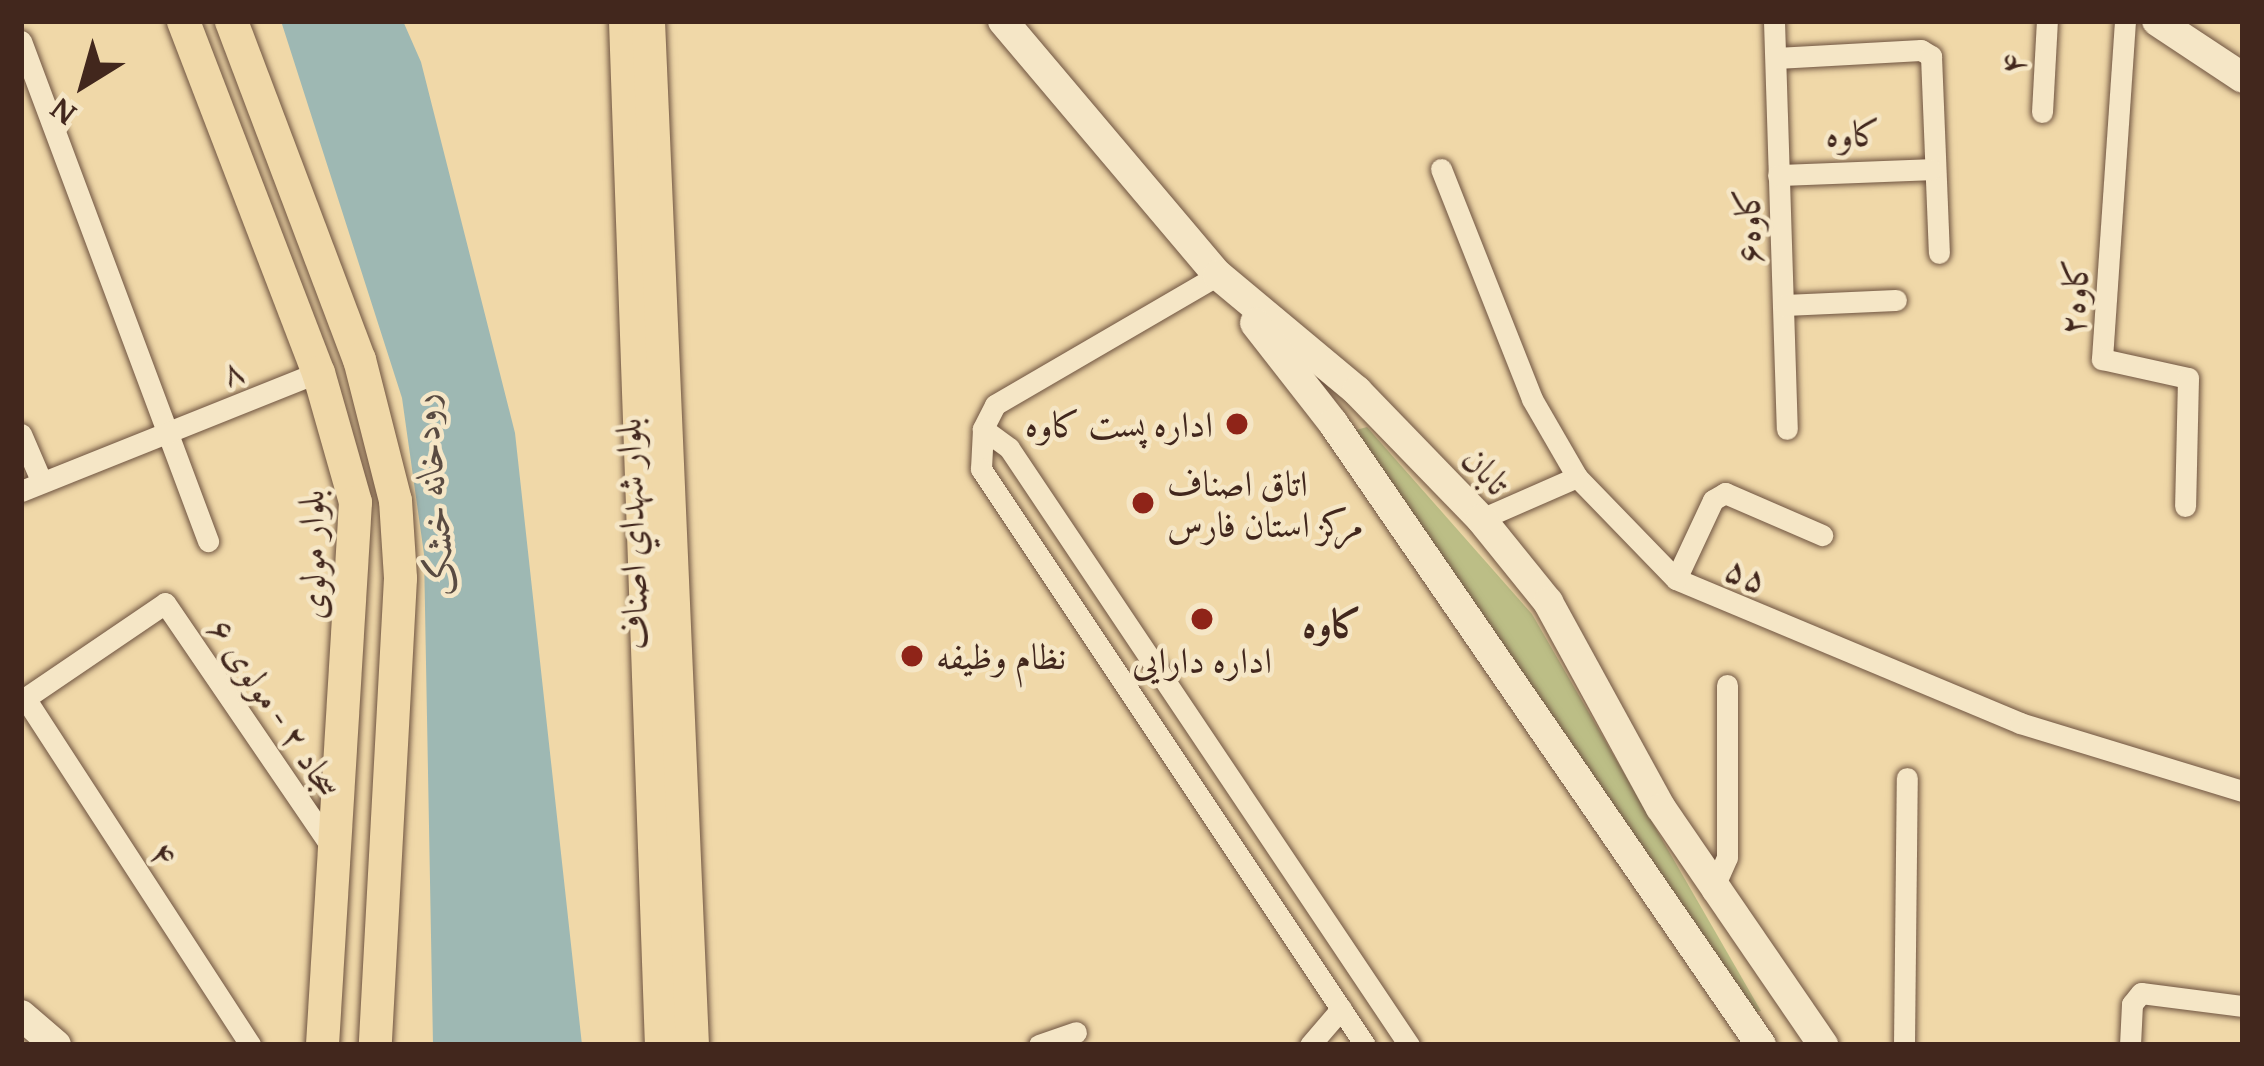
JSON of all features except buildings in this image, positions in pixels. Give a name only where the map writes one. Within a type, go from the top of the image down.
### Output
[{"type":"main road","name":"بلوار مولوی","points":[[183,21],[318,372],[355,502],[356,570],[323,953],[322,1045]]},
{"type":"main road","points":[[231,21],[358,359],[395,500],[400,578],[374,955],[375,1045]]},
{"type":"main road","name":"بلوار شهداي اصناف","points":[[625,21],[661,1045]]},
{"type":"main road","name":"بلوار شهداي اصناف","points":[[648,21],[692,1045]]},
{"type":"main road","points":[[203,73],[247,61]]},
{"type":"main road","points":[[323,953],[374,955]]},
{"type":"street","name":"تابان","points":[[1003,21],[1218,275],[1357,391],[1481,519],[1548,602],[1712,891],[1823,1045]]},
{"type":"street","name":"کاوه۶","points":[[1774,21],[1787,429]]},
{"type":"street","name":"۴","points":[[2042,112],[2047,21]]},
{"type":"street","name":"کاوه۲","points":[[2126,21],[2102,359],[2188,378],[2185,506]]},
{"type":"street","points":[[2157,21],[2243,78]]},
{"type":"street","points":[[21,41],[208,541]]},
{"type":"street","points":[[1776,58],[1927,52],[1940,253]]},
{"type":"street","name":"۵۵","points":[[1441,169],[1503,338],[1576,477],[1676,579],[2020,723],[2243,791]]},
{"type":"street","name":"کاوه","points":[[1778,175],[1931,169]]},
{"type":"street","points":[[1365,1045],[981,469],[983,429],[995,405],[1218,275],[1333,423],[1759,1042],[1796,1009]]},
{"type":"street","points":[[1784,305],[1896,299]]},
{"type":"street","name":"۸","points":[[169,429],[318,372]]},
{"type":"street","points":[[21,434],[30,484],[169,429]]},
{"type":"street","points":[[983,429],[1009,448],[1408,1045]]},
{"type":"street","points":[[1481,519],[1576,477]]},
{"type":"street","points":[[1676,579],[1713,500],[1725,493],[1822,535]]},
{"type":"street","name":"سجاد ۲ - مولوی ۶","points":[[23,699],[165,603],[332,849]]},
{"type":"street","points":[[1712,891],[1726,857],[1726,686]]},
{"type":"street","name":"۴","points":[[23,699],[250,1045]]},
{"type":"street","points":[[1904,1045],[1907,778]]},
{"type":"street","points":[[2130,1045],[2132,1004],[2140,994],[2243,1006]]},
{"type":"street","points":[[1310,1045],[1341,1010]]},
{"type":"street","points":[[21,1016],[56,1045]]},
{"type":"street","points":[[1039,1045],[1076,1032]]},
{"type":"green space","points":[[1367,427],[1532,614],[1761,1011],[1752,1013],[1356,430]]},
{"type":"water","name":"رودخانه خشک","points":[[281,21],[403,21],[421,62],[515,433],[582,1045],[433,1045],[424,554],[402,398]]},
{"type":"place","name":"اداره پست کاوه","points":[[1237,424]]},
{"type":"place","name":"اتاق اصناف مرکز استان فارس","points":[[1143,503]]},
{"type":"place","name":"اداره دارایی","points":[[1202,619]]},
{"type":"place","name":"نظام وظیفه","points":[[912,656]]},
{"type":"district","name":"کاوه","points":[[1332,623]]}]
